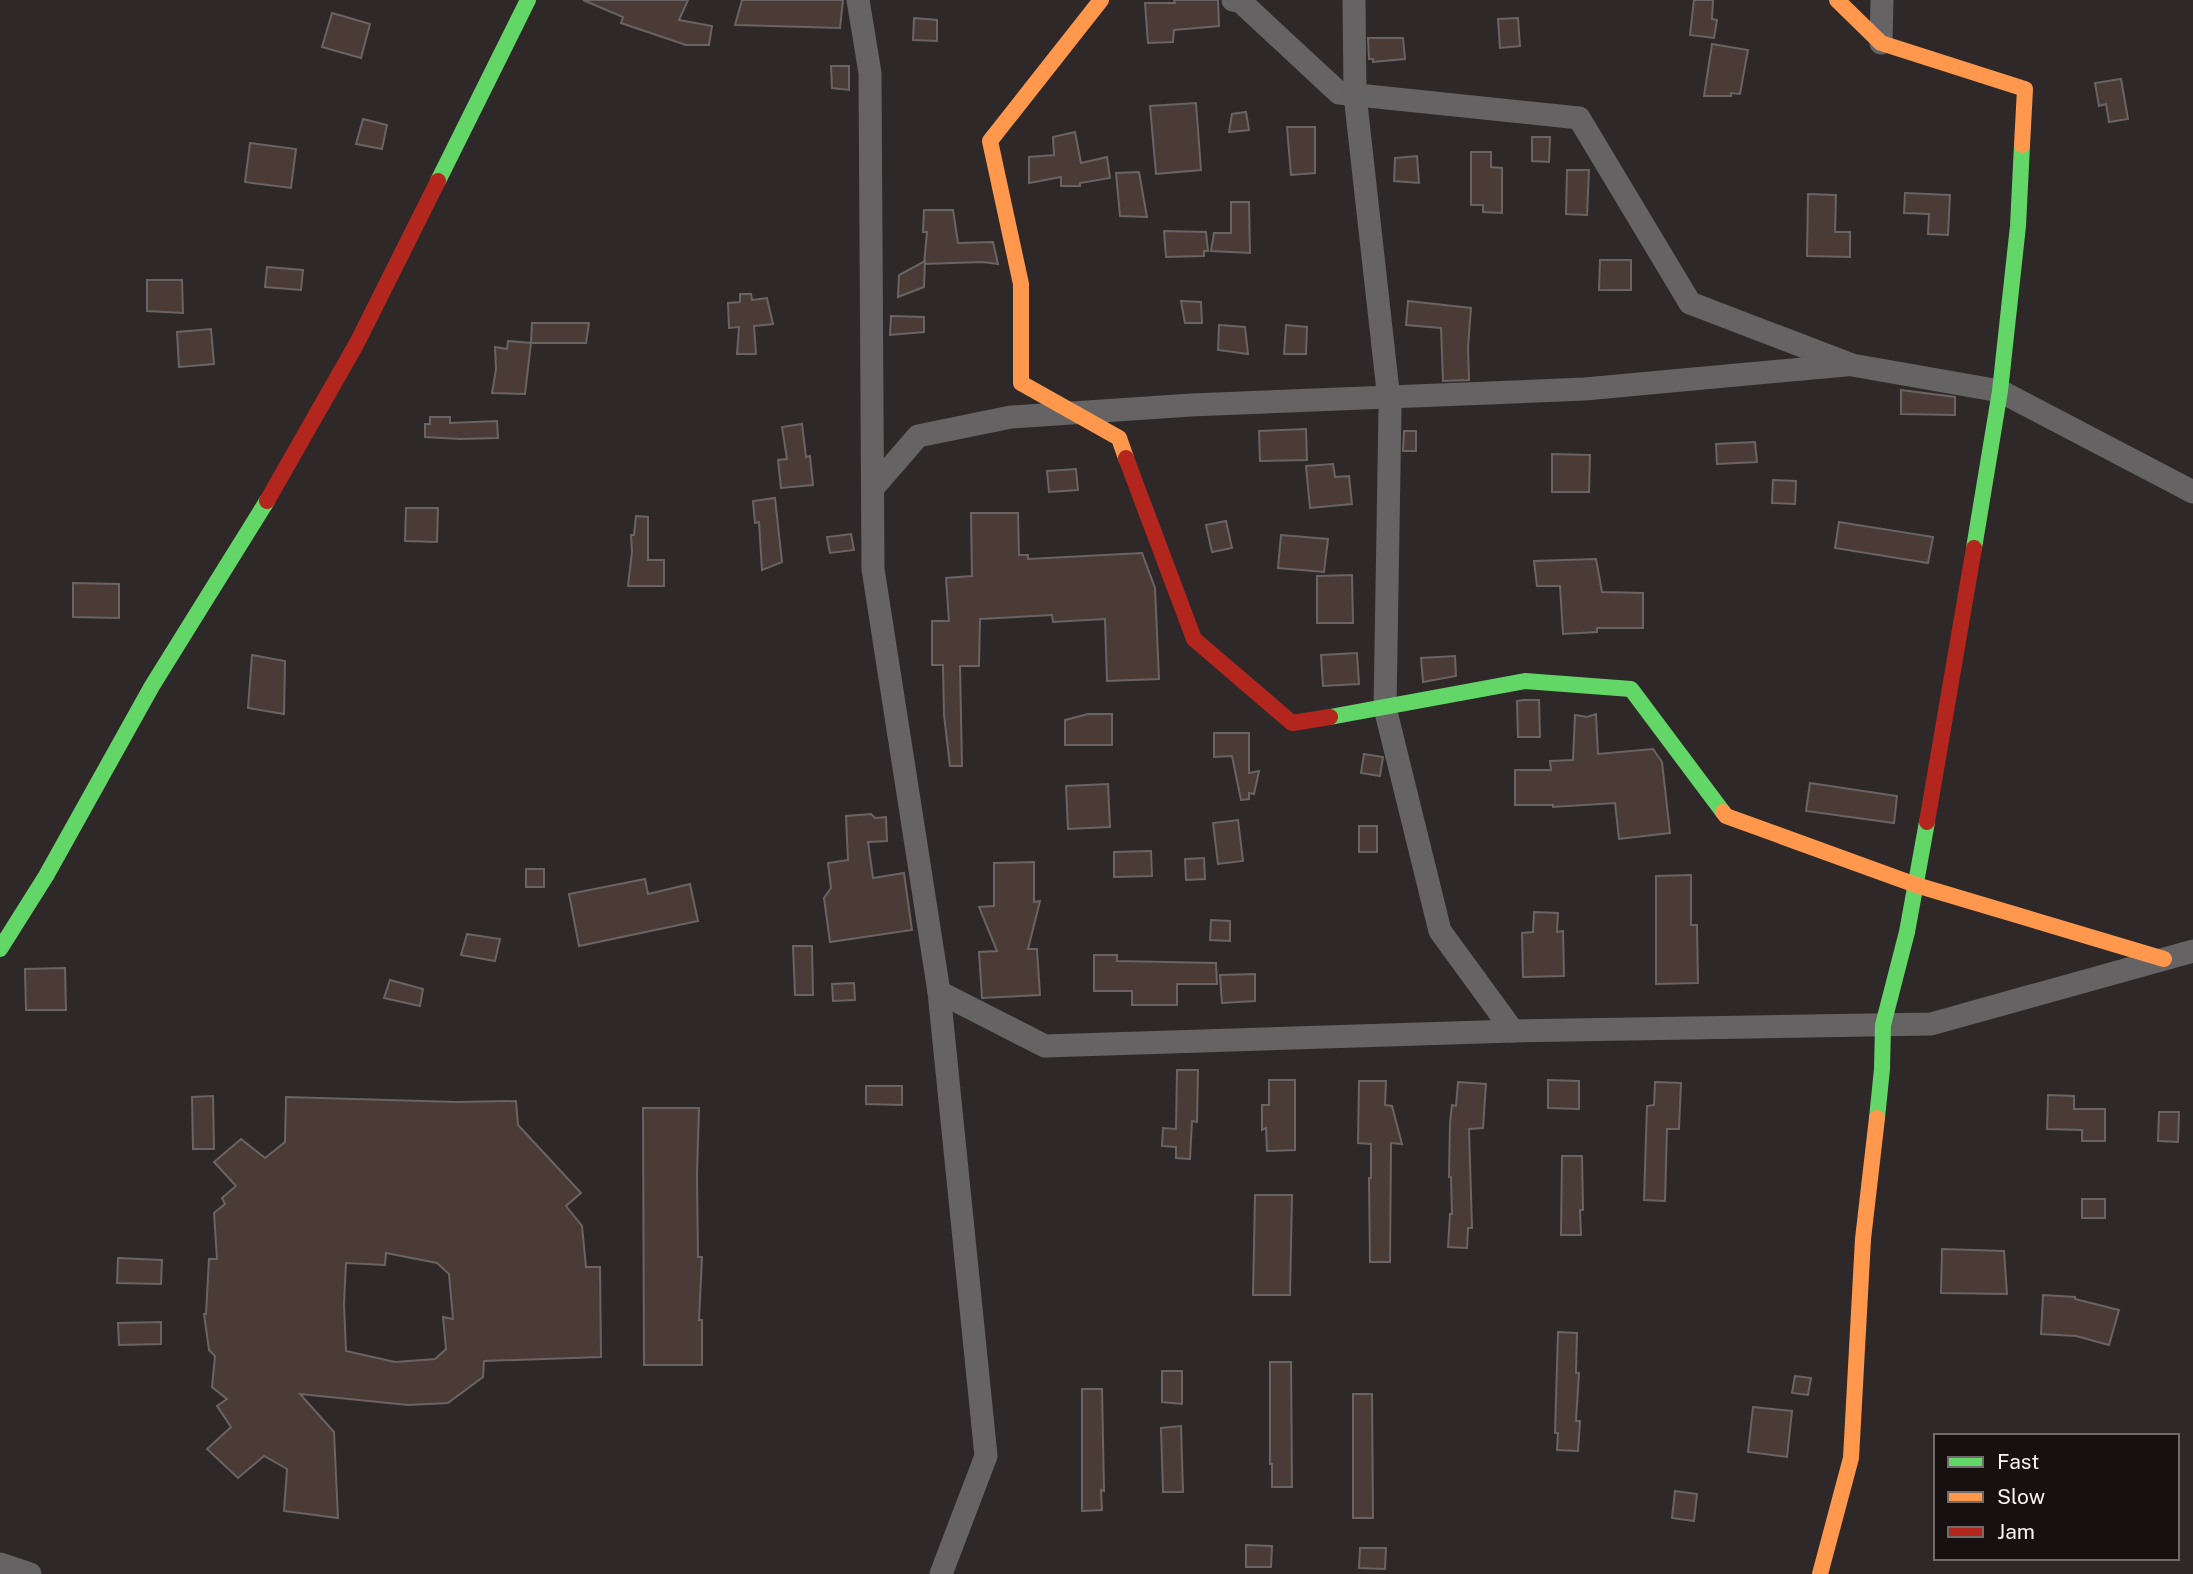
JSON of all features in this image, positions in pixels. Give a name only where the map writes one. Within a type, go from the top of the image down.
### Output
[{"type":"street","points":[[0,949],[46,876],[152,686],[259,515],[358,343],[528,0]]},
{"type":"street","points":[[858,0],[870,73],[873,569],[939,992],[986,1455],[941,1574]]},
{"type":"street","points":[[1101,0],[990,141],[1021,284],[1021,383],[1119,438],[1194,639],[1292,723],[1525,681],[1631,689],[1726,816],[1916,885],[2164,959]]},
{"type":"street","points":[[1233,0],[1240,1],[1339,93],[1579,117],[1690,303],[1852,365],[2000,391],[2193,492]]},
{"type":"street","points":[[1354,0],[1355,95],[1389,397],[1385,708],[1440,931],[1513,1031]]},
{"type":"street","points":[[1820,1574],[1851,1458],[1863,1239],[1882,1069],[1883,1025],[1916,885],[2000,391],[2018,226],[2025,89],[1881,43],[1837,0]]},
{"type":"street","points":[[1881,43],[1882,0]]},
{"type":"street","points":[[873,488],[918,436],[1011,417],[1585,389],[1852,365]]},
{"type":"street","points":[[939,992],[1045,1046],[1513,1031],[1931,1024],[2193,951]]},
{"type":"street","points":[[0,1564],[30,1574]]},
{"type":"building","points":[[583,0],[688,0],[679,20],[712,26],[709,45],[686,45],[621,23],[623,17]]},
{"type":"building","points":[[742,0],[843,0],[840,28],[735,25]]},
{"type":"building","points":[[1174,0],[1218,0],[1219,26],[1174,30],[1173,42],[1148,43],[1145,3],[1175,3]]},
{"type":"building","points":[[1694,0],[1713,0],[1712,19],[1717,20],[1714,38],[1690,35]]},
{"type":"building","points":[[332,13],[370,24],[361,58],[322,47]]},
{"type":"building","points":[[914,18],[937,20],[937,41],[913,40]]},
{"type":"building","points":[[1518,18],[1520,46],[1500,48],[1498,19]]},
{"type":"building","points":[[1368,38],[1403,38],[1405,59],[1373,62],[1373,59],[1369,59]]},
{"type":"building","points":[[1712,44],[1748,50],[1740,94],[1704,96]]},
{"type":"building","points":[[831,66],[849,66],[849,90],[832,88]]},
{"type":"building","points":[[2121,79],[2128,119],[2109,122],[2106,104],[2099,106],[2095,83]]},
{"type":"building","points":[[1196,103],[1201,170],[1156,174],[1150,106]]},
{"type":"building","points":[[1246,112],[1249,130],[1229,132],[1232,114]]},
{"type":"building","points":[[363,119],[387,125],[382,149],[356,144]]},
{"type":"building","points":[[1287,127],[1315,127],[1315,173],[1291,175]]},
{"type":"building","points":[[1075,132],[1081,163],[1107,157],[1110,178],[1080,183],[1080,186],[1061,186],[1061,177],[1029,183],[1029,157],[1054,155],[1053,137]]},
{"type":"building","points":[[1532,137],[1550,137],[1549,162],[1532,161]]},
{"type":"building","points":[[250,143],[296,149],[291,188],[245,182]]},
{"type":"building","points":[[1471,152],[1491,152],[1491,167],[1502,168],[1502,213],[1483,212],[1483,205],[1471,205]]},
{"type":"building","points":[[1417,156],[1419,183],[1394,181],[1395,158]]},
{"type":"building","points":[[1567,170],[1589,170],[1587,215],[1566,214]]},
{"type":"building","points":[[1139,172],[1147,217],[1120,216],[1116,173]]},
{"type":"building","points":[[1905,193],[1950,195],[1948,235],[1928,234],[1929,214],[1904,213]]},
{"type":"building","points":[[1808,194],[1836,195],[1835,232],[1850,232],[1850,257],[1807,256]]},
{"type":"building","points":[[1231,202],[1249,202],[1250,253],[1211,251],[1214,233],[1231,233]]},
{"type":"building","points":[[924,210],[953,210],[958,243],[993,242],[998,264],[924,264],[927,232],[923,232]]},
{"type":"building","points":[[1164,231],[1206,232],[1208,251],[1204,251],[1204,256],[1166,257]]},
{"type":"building","points":[[1600,260],[1631,260],[1631,290],[1599,290]]},
{"type":"building","points":[[925,261],[924,287],[898,297],[899,275]]},
{"type":"building","points":[[267,267],[303,270],[301,290],[265,287]]},
{"type":"building","points":[[147,280],[182,280],[183,313],[147,311]]},
{"type":"building","points":[[740,294],[751,294],[752,300],[767,298],[773,324],[754,326],[756,354],[737,354],[739,327],[729,328],[728,303],[740,302]]},
{"type":"building","points":[[1181,301],[1201,302],[1202,323],[1185,323]]},
{"type":"building","points":[[1408,301],[1471,308],[1469,380],[1443,381],[1441,328],[1406,325]]},
{"type":"building","points":[[891,316],[924,317],[924,332],[890,335]]},
{"type":"building","points":[[532,323],[589,323],[586,343],[531,343]]},
{"type":"building","points":[[1219,325],[1245,327],[1248,354],[1218,350]]},
{"type":"building","points":[[1286,325],[1307,327],[1306,354],[1284,354]]},
{"type":"building","points":[[211,329],[214,364],[179,367],[177,332]]},
{"type":"building","points":[[508,341],[531,343],[525,394],[492,393],[496,369],[495,347],[507,349]]},
{"type":"building","points":[[1901,390],[1955,397],[1955,415],[1901,414]]},
{"type":"building","points":[[430,417],[450,417],[450,423],[497,421],[498,438],[425,437],[425,424],[430,424]]},
{"type":"building","points":[[802,424],[806,457],[810,456],[813,485],[781,488],[778,460],[787,459],[782,427]]},
{"type":"building","points":[[1306,429],[1307,460],[1260,461],[1259,431]]},
{"type":"building","points":[[1404,431],[1416,431],[1416,451],[1403,451]]},
{"type":"building","points":[[1755,442],[1757,462],[1717,464],[1716,444]]},
{"type":"building","points":[[1552,454],[1590,455],[1589,492],[1552,492]]},
{"type":"building","points":[[1333,464],[1335,477],[1349,476],[1352,504],[1310,508],[1306,466]]},
{"type":"building","points":[[1076,469],[1078,490],[1049,492],[1047,471]]},
{"type":"building","points":[[1773,480],[1796,481],[1795,504],[1772,503]]},
{"type":"building","points":[[775,498],[782,562],[762,570],[759,522],[755,523],[753,501]]},
{"type":"building","points":[[406,508],[438,508],[437,542],[405,541]]},
{"type":"building","points":[[971,513],[1018,513],[1019,555],[1028,555],[1028,559],[1142,553],[1155,588],[1159,679],[1107,681],[1105,619],[1053,622],[1052,615],[980,619],[979,666],[960,666],[962,766],[950,766],[944,715],[943,665],[932,665],[932,621],[949,621],[946,578],[972,576]]},
{"type":"building","points":[[636,516],[648,517],[648,560],[664,560],[664,586],[628,586],[631,535],[634,535]]},
{"type":"building","points":[[1226,521],[1232,548],[1212,552],[1206,525]]},
{"type":"building","points":[[1839,522],[1933,537],[1928,563],[1835,548]]},
{"type":"building","points":[[851,534],[854,550],[830,553],[827,537]]},
{"type":"building","points":[[1281,535],[1328,539],[1324,572],[1278,568]]},
{"type":"building","points":[[1596,559],[1602,592],[1643,593],[1643,628],[1597,628],[1597,632],[1563,634],[1560,586],[1537,586],[1534,561]]},
{"type":"building","points":[[1352,575],[1353,623],[1317,623],[1317,576]]},
{"type":"building","points":[[73,583],[119,584],[119,618],[73,617]]},
{"type":"building","points":[[1357,653],[1359,684],[1323,686],[1321,655]]},
{"type":"building","points":[[252,655],[285,661],[284,714],[248,708]]},
{"type":"building","points":[[1455,656],[1456,676],[1423,682],[1421,658]]},
{"type":"building","points":[[1539,700],[1540,737],[1518,737],[1517,701]]},
{"type":"building","points":[[1088,714],[1112,714],[1112,745],[1065,745],[1065,720]]},
{"type":"building","points":[[1596,714],[1598,754],[1653,749],[1662,762],[1670,833],[1619,839],[1615,803],[1553,807],[1515,805],[1515,770],[1551,770],[1550,761],[1573,760],[1575,715],[1587,717]]},
{"type":"building","points":[[1214,733],[1249,733],[1249,773],[1259,771],[1254,794],[1249,793],[1249,799],[1241,800],[1232,756],[1214,757]]},
{"type":"building","points":[[1364,754],[1383,757],[1380,776],[1361,773]]},
{"type":"building","points":[[1810,783],[1897,796],[1894,823],[1806,811]]},
{"type":"building","points":[[1108,784],[1110,827],[1068,829],[1066,786]]},
{"type":"building","points":[[871,814],[875,818],[886,817],[887,841],[868,842],[873,878],[904,873],[912,930],[830,942],[824,898],[831,888],[828,863],[848,860],[846,816]]},
{"type":"building","points":[[1238,820],[1243,861],[1218,864],[1213,823]]},
{"type":"building","points":[[1359,826],[1377,826],[1377,852],[1359,852]]},
{"type":"building","points":[[1151,851],[1152,876],[1114,877],[1114,852]]},
{"type":"building","points":[[1204,858],[1205,879],[1186,880],[1185,859]]},
{"type":"building","points":[[1034,862],[1034,902],[1040,901],[1028,949],[1037,949],[1040,995],[982,998],[979,952],[997,951],[979,907],[994,906],[994,863]]},
{"type":"building","points":[[526,869],[544,869],[544,887],[526,887]]},
{"type":"building","points":[[1691,875],[1691,925],[1697,925],[1698,983],[1656,984],[1656,876]]},
{"type":"building","points":[[645,879],[648,894],[690,884],[698,921],[579,946],[569,894]]},
{"type":"building","points":[[1534,912],[1558,913],[1557,932],[1563,931],[1564,976],[1523,977],[1522,933],[1533,932]]},
{"type":"building","points":[[1211,920],[1230,921],[1230,941],[1210,940]]},
{"type":"building","points":[[467,934],[500,939],[495,961],[461,955]]},
{"type":"building","points":[[793,946],[812,946],[813,995],[795,995]]},
{"type":"building","points":[[1094,955],[1117,955],[1117,961],[1216,963],[1217,984],[1177,984],[1177,1005],[1132,1005],[1132,991],[1094,991]]},
{"type":"building","points":[[65,968],[66,1010],[26,1010],[25,969]]},
{"type":"building","points":[[1255,974],[1255,1001],[1222,1003],[1220,975]]},
{"type":"building","points":[[390,980],[423,989],[420,1006],[384,998]]},
{"type":"building","points":[[854,983],[855,1000],[833,1001],[832,984]]},
{"type":"building","points":[[1177,1070],[1198,1070],[1197,1122],[1192,1121],[1190,1159],[1176,1158],[1176,1147],[1162,1146],[1163,1128],[1176,1129]]},
{"type":"building","points":[[1269,1080],[1295,1080],[1295,1150],[1267,1151],[1266,1128],[1262,1130],[1262,1105],[1269,1105]]},
{"type":"building","points":[[1548,1080],[1579,1081],[1579,1109],[1548,1108]]},
{"type":"building","points":[[1359,1081],[1386,1081],[1385,1105],[1392,1106],[1402,1144],[1391,1143],[1390,1262],[1370,1262],[1371,1144],[1358,1143]]},
{"type":"building","points":[[1458,1082],[1486,1084],[1483,1128],[1469,1129],[1472,1228],[1468,1228],[1467,1248],[1448,1247],[1452,1214],[1449,1177],[1450,1123],[1452,1105],[1456,1106]]},
{"type":"building","points":[[1655,1082],[1681,1083],[1679,1129],[1667,1129],[1665,1201],[1644,1200],[1647,1106],[1654,1105]]},
{"type":"building","points":[[866,1086],[902,1086],[902,1105],[866,1104]]},
{"type":"building","points":[[2048,1095],[2074,1096],[2074,1109],[2105,1109],[2105,1141],[2082,1141],[2082,1130],[2047,1129]]},
{"type":"building","points":[[213,1096],[214,1149],[193,1149],[192,1097]]},
{"type":"building","points":[[286,1097],[516,1101],[518,1125],[581,1193],[566,1206],[582,1226],[586,1267],[600,1267],[601,1357],[484,1361],[483,1377],[448,1403],[408,1405],[300,1394],[334,1432],[338,1518],[284,1511],[287,1469],[264,1456],[238,1478],[207,1449],[231,1427],[217,1406],[227,1399],[212,1387],[215,1356],[209,1350],[204,1314],[209,1259],[217,1259],[214,1213],[225,1204],[222,1198],[236,1186],[214,1162],[241,1139],[265,1158],[285,1142]],"holes":[[[386,1253],[437,1263],[449,1274],[453,1319],[443,1317],[446,1349],[435,1359],[395,1362],[346,1351],[346,1263],[385,1265]]]},
{"type":"building","points":[[643,1108],[699,1108],[697,1174],[698,1257],[702,1257],[699,1320],[702,1320],[702,1365],[644,1365]]},
{"type":"building","points":[[2159,1112],[2179,1112],[2178,1142],[2158,1141]]},
{"type":"building","points":[[1562,1156],[1582,1156],[1581,1235],[1561,1235]]},
{"type":"building","points":[[1255,1195],[1292,1195],[1290,1295],[1253,1295]]},
{"type":"building","points":[[2082,1199],[2105,1199],[2105,1218],[2082,1218]]},
{"type":"building","points":[[1942,1249],[2004,1251],[2007,1294],[1941,1293]]},
{"type":"building","points":[[118,1258],[162,1260],[161,1284],[117,1283]]},
{"type":"building","points":[[2043,1295],[2075,1297],[2119,1310],[2109,1345],[2076,1336],[2041,1334]]},
{"type":"building","points":[[161,1322],[161,1344],[119,1345],[118,1323]]},
{"type":"building","points":[[1558,1332],[1577,1333],[1576,1373],[1579,1373],[1576,1421],[1580,1421],[1578,1451],[1557,1450],[1558,1433],[1555,1433]]},
{"type":"building","points":[[1270,1362],[1291,1362],[1292,1487],[1272,1487]]},
{"type":"building","points":[[1162,1371],[1182,1371],[1182,1404],[1162,1402]]},
{"type":"building","points":[[1795,1376],[1811,1378],[1808,1395],[1792,1393]]},
{"type":"building","points":[[1082,1389],[1102,1389],[1102,1510],[1082,1511]]},
{"type":"building","points":[[1353,1394],[1372,1394],[1373,1518],[1353,1518]]},
{"type":"building","points":[[1753,1407],[1792,1411],[1787,1457],[1748,1452]]},
{"type":"building","points":[[1181,1426],[1183,1492],[1163,1492],[1161,1428]]},
{"type":"building","points":[[1675,1491],[1697,1494],[1694,1521],[1672,1518]]},
{"type":"building","points":[[1246,1545],[1272,1546],[1271,1567],[1246,1567]]},
{"type":"building","points":[[1360,1548],[1386,1548],[1385,1569],[1359,1568]]},
{"type":"traffic: fast","points":[[438,181],[528,0]]},
{"type":"traffic: fast","points":[[1974,548],[2000,391],[2018,226],[2022,145]]},
{"type":"traffic: fast","points":[[0,949],[46,876],[152,686],[267,501]]},
{"type":"traffic: fast","points":[[1330,717],[1525,681],[1631,689],[1723,812]]},
{"type":"traffic: fast","points":[[1877,1118],[1883,1025],[1907,932],[1927,822]]},
{"type":"traffic: slow","points":[[1101,0],[990,141],[1021,284],[1021,383],[1119,438],[1126,458]]},
{"type":"traffic: slow","points":[[1837,0],[1881,43],[2025,89],[2022,145]]},
{"type":"traffic: slow","points":[[1723,812],[1726,816],[1916,885],[2164,959]]},
{"type":"traffic: slow","points":[[1820,1574],[1851,1458],[1863,1239],[1877,1118]]},
{"type":"traffic: jam","points":[[267,501],[357,343],[438,181]]},
{"type":"traffic: jam","points":[[1126,458],[1194,639],[1292,723],[1330,717]]},
{"type":"traffic: jam","points":[[1927,822],[1974,548]]}]
